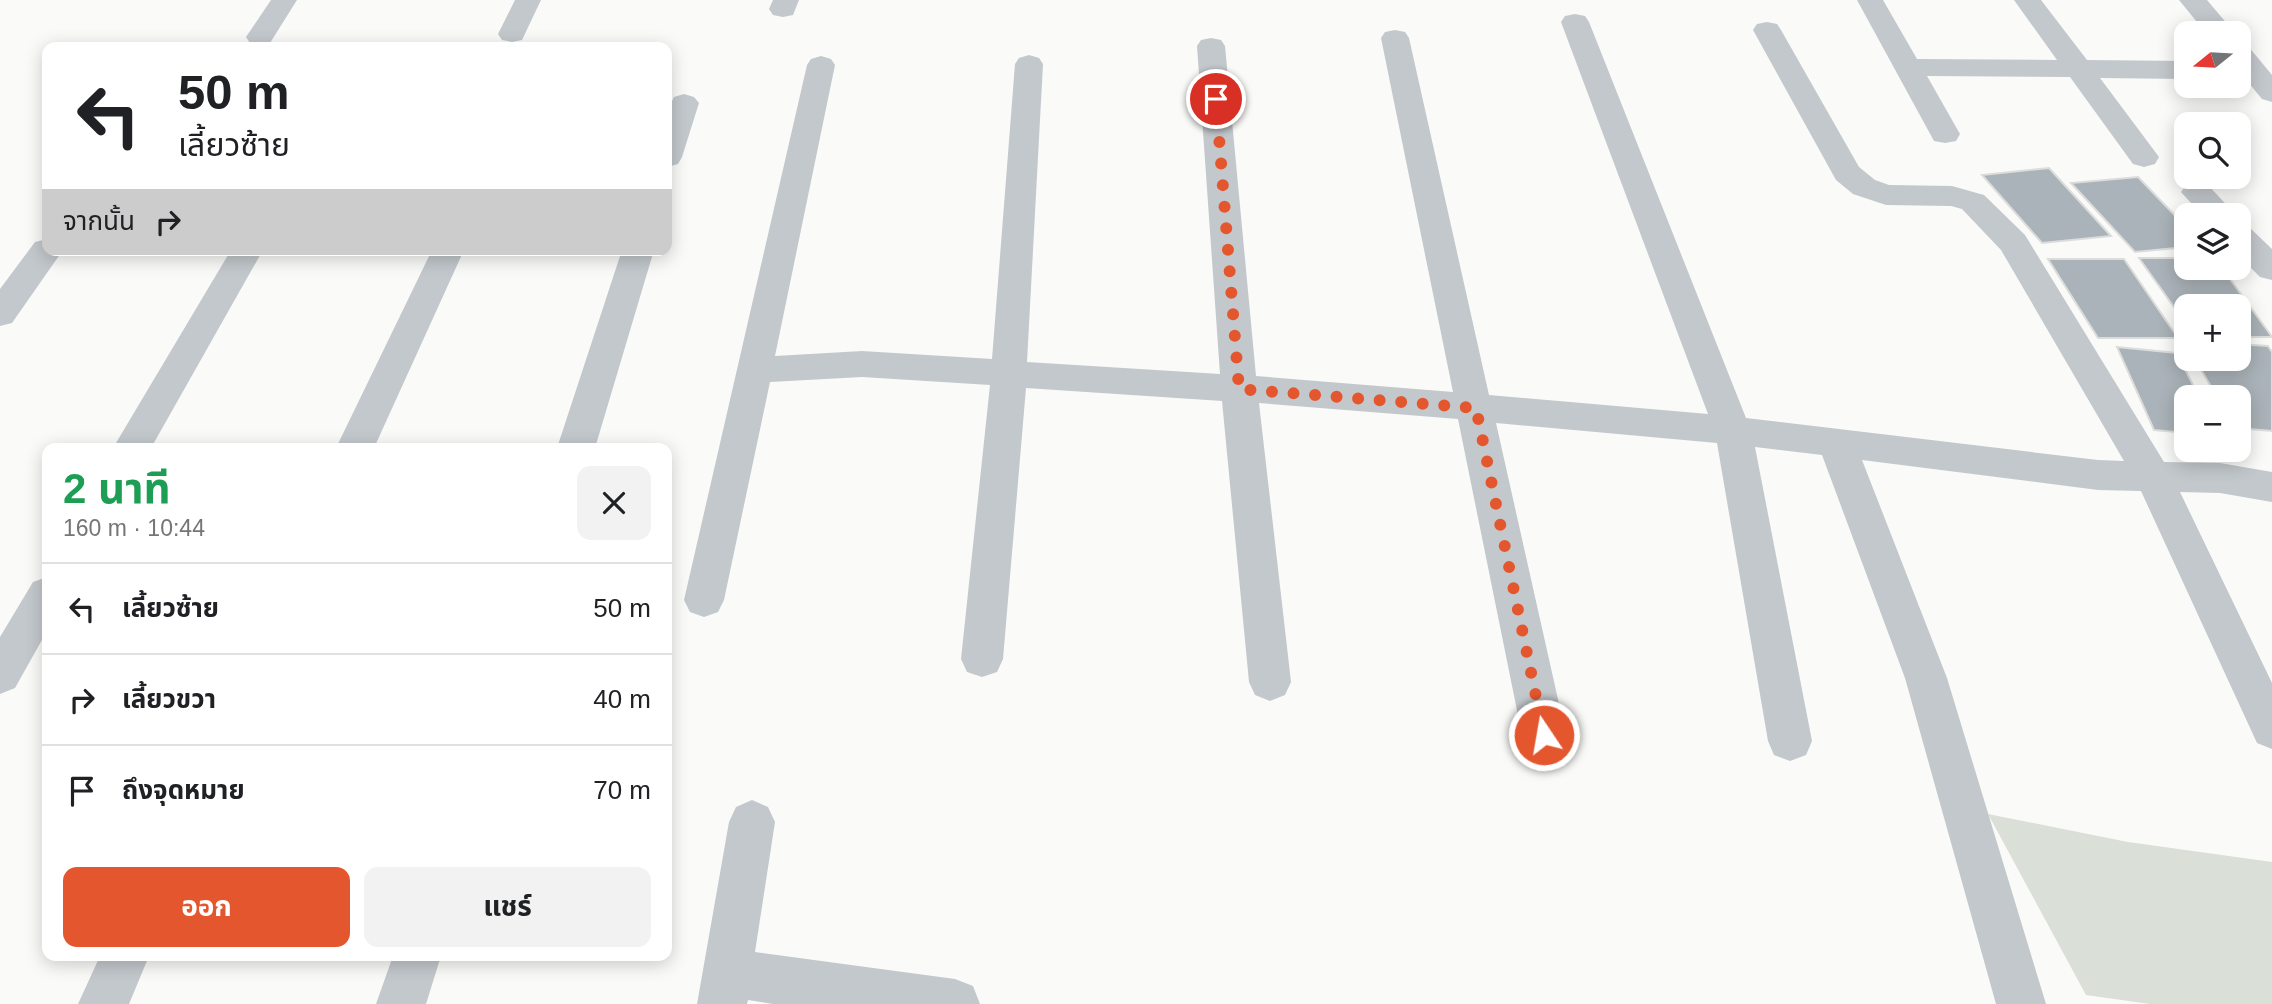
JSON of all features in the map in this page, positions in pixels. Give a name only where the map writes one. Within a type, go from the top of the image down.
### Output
[{"type":"street","points":[[260,37],[284,0]]},
{"type":"street","points":[[512,34],[528,0]]},
{"type":"street","points":[[1870,0],[1945,134]]},
{"type":"street","points":[[2027,0],[2076,69],[2144,156]]},
{"type":"street","points":[[2192,0],[2210,21]]},
{"type":"street","points":[[1575,22],[1733,430],[1790,741]]},
{"type":"street","points":[[1767,30],[1847,173],[1864,187],[1886,195],[1952,196],[1973,202],[2013,243],[2153,476],[2272,729]]},
{"type":"street","points":[[1395,38],[1544,735]]},
{"type":"street","points":[[1211,46],[1239,389],[1270,682]]},
{"type":"street","points":[[982,659],[1009,374],[1029,64]]},
{"type":"street","points":[[705,600],[821,65]]},
{"type":"street","points":[[1907,67],[2174,70]]},
{"type":"street","points":[[672,142],[684,103]]},
{"type":"street","points":[[2197,192],[2208,203]]},
{"type":"street","points":[[2251,248],[2272,269]]},
{"type":"street","points":[[0,314],[43,256]]},
{"type":"street","points":[[135,443],[244,256]]},
{"type":"street","points":[[357,443],[445,256]]},
{"type":"street","points":[[578,443],[636,256]]},
{"type":"street","points":[[754,370],[862,364],[1239,389],[1733,430],[2098,475],[2220,478],[2272,487]]},
{"type":"street","points":[[1836,442],[1926,678],[2021,1004]]},
{"type":"street","points":[[0,675],[42,603]]},
{"type":"street","points":[[752,822],[724,988],[955,1004]]},
{"type":"street","points":[[103,1004],[123,961]]},
{"type":"street","points":[[401,1004],[415,961]]},
{"type":"shaded area","points":[[1988,814],[2128,842],[2272,862],[2272,1004],[2150,1004],[2086,995]]},
{"type":"building","points":[[2049,168],[2111,236],[2042,243],[1982,175]]},
{"type":"building","points":[[2138,177],[2174,214],[2174,248],[2135,252],[2071,183]]},
{"type":"building","points":[[2139,258],[2174,258],[2174,280],[2231,280],[2241,294],[2174,294],[2174,307]]},
{"type":"building","points":[[2048,259],[2124,259],[2174,332],[2174,338],[2098,338]]},
{"type":"building","points":[[2251,308],[2272,337],[2251,337]]},
{"type":"building","points":[[2251,345],[2268,346],[2272,352],[2272,431],[2251,429],[2251,385],[2210,385],[2202,371],[2251,371]]},
{"type":"building","points":[[2117,347],[2174,353],[2174,371],[2186,371],[2193,385],[2174,385],[2174,432],[2154,430]]},
{"type":"route","points":[[1216,99],[1239,389],[1476,408],[1544,735]]}]
